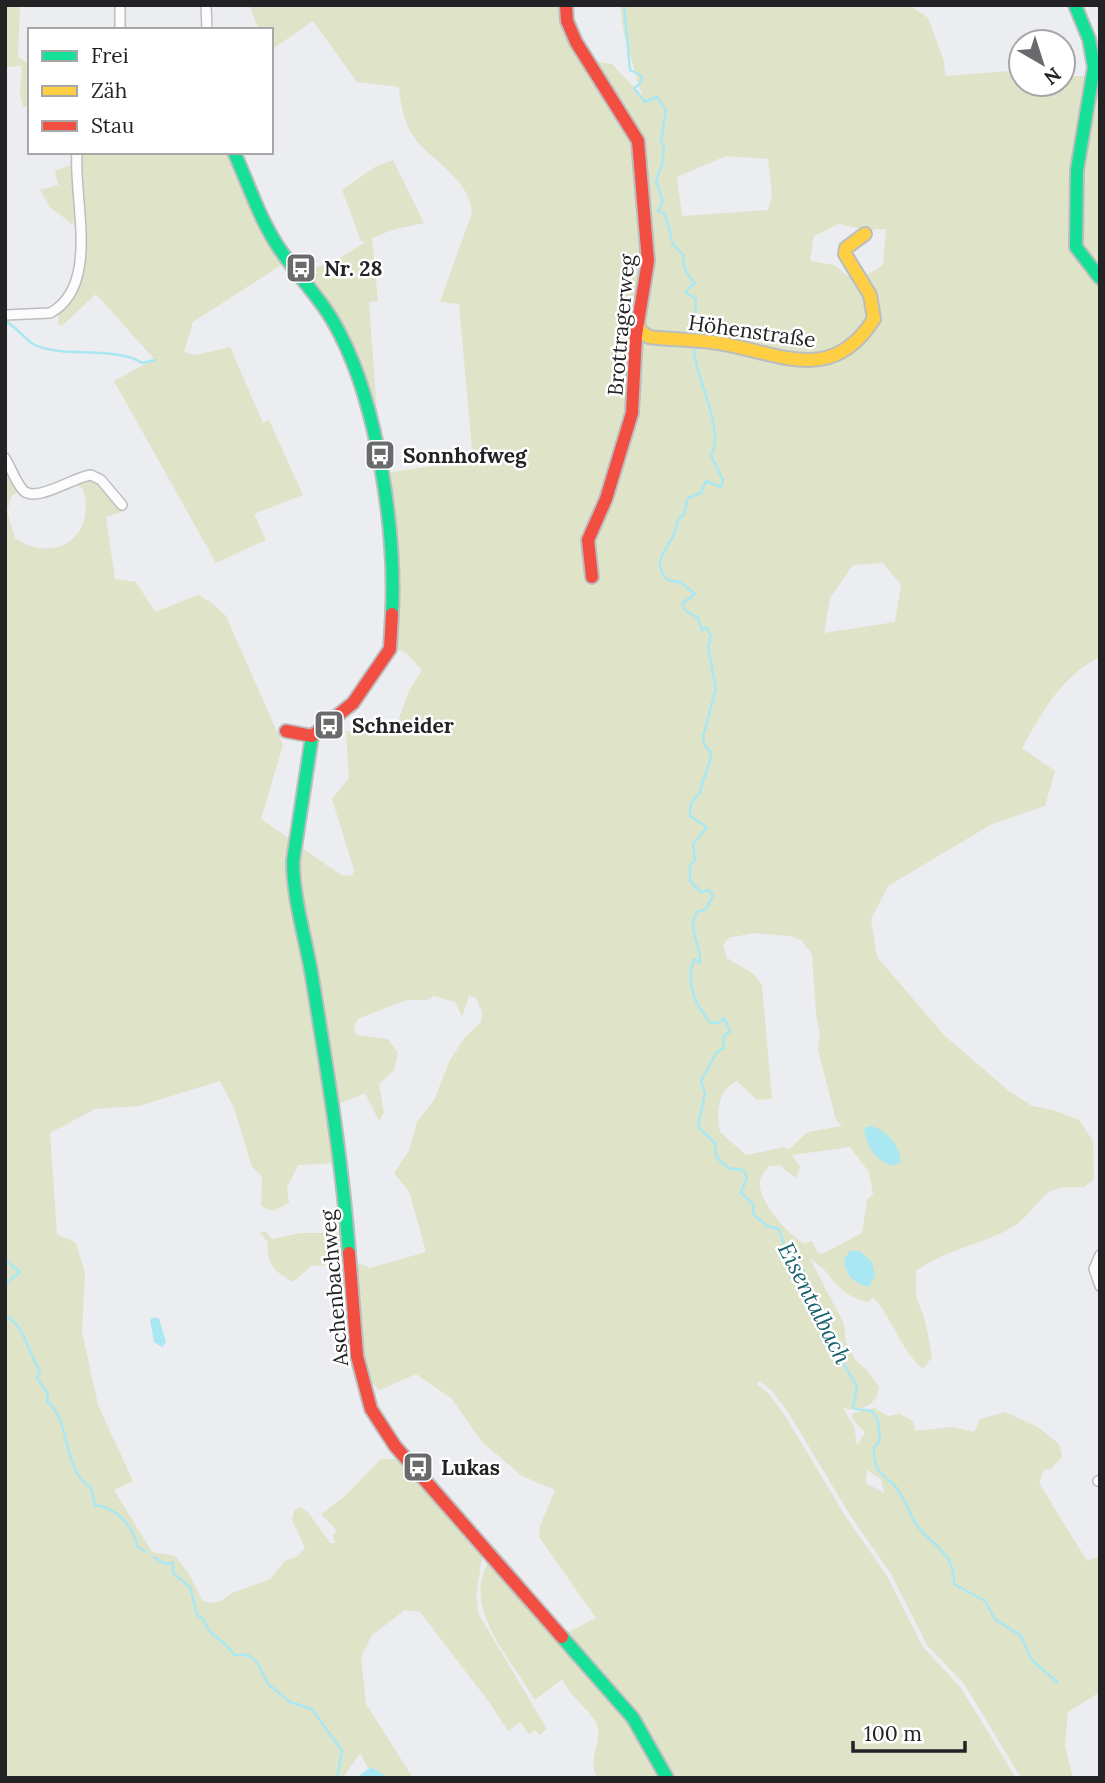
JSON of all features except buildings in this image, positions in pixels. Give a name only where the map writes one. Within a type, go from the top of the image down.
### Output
[{"type":"street","points":[[120,5],[120,28]]},
{"type":"street","points":[[206,5],[207,28]]},
{"type":"street","name":"Brottragerweg","points":[[566,5],[567,21],[576,42],[638,141],[648,261],[638,323],[632,413],[606,499],[588,540],[592,577]]},
{"type":"street","points":[[1075,5],[1089,39],[1094,66],[1077,170],[1076,247],[1100,278]]},
{"type":"street","points":[[5,315],[50,313],[73,288],[79,266],[80,234],[77,154]]},
{"type":"street","points":[[235,154],[278,247],[321,299],[342,337],[368,409],[388,514],[393,590],[390,649],[353,703],[312,736],[286,731]]},
{"type":"street","name":"Höhenstraße","points":[[638,323],[640,331],[649,337],[719,342],[817,362],[834,358],[853,347],[874,319],[870,295],[845,254],[846,248],[865,234]]},
{"type":"street","points":[[5,458],[22,490],[28,494],[40,494],[91,475],[101,480],[122,505]]},
{"type":"street","name":"Aschenbachweg","points":[[312,736],[292,870],[343,1168],[351,1307],[367,1399],[395,1446],[633,1718],[667,1778]]},
{"type":"street","points":[[1100,1255],[1094,1269],[1100,1286]]},
{"type":"green space","points":[[5,5],[20,5],[18,57],[28,64],[28,106],[23,107],[20,95],[22,66],[5,67]]},
{"type":"green space","points":[[249,5],[562,5],[585,60],[612,64],[642,96],[624,34],[620,5],[909,5],[928,18],[943,58],[946,76],[1007,71],[1007,98],[1077,98],[1077,76],[1097,76],[1100,73],[1100,657],[1074,674],[1063,685],[1022,748],[1055,771],[1045,806],[992,824],[888,886],[871,919],[877,957],[945,1036],[1009,1091],[1032,1106],[1053,1110],[1079,1120],[1093,1141],[1094,1179],[1084,1187],[1053,1190],[1014,1226],[941,1257],[916,1271],[916,1296],[925,1320],[932,1357],[923,1369],[908,1352],[873,1297],[869,1302],[848,1294],[810,1259],[844,1324],[846,1342],[856,1361],[867,1370],[879,1387],[875,1399],[866,1406],[843,1408],[854,1426],[857,1445],[865,1433],[852,1418],[853,1413],[874,1408],[888,1416],[900,1414],[913,1421],[915,1431],[952,1427],[974,1432],[980,1419],[1005,1412],[1038,1427],[1059,1444],[1062,1457],[1051,1469],[1044,1470],[1039,1483],[1087,1561],[1100,1556],[1100,1692],[1068,1712],[1065,1745],[1073,1778],[1021,1778],[965,1685],[927,1645],[891,1574],[850,1515],[788,1412],[773,1392],[759,1381],[757,1384],[770,1395],[784,1414],[846,1517],[887,1576],[923,1647],[961,1688],[1016,1778],[598,1778],[593,1764],[598,1730],[593,1718],[562,1679],[535,1700],[493,1633],[481,1597],[482,1579],[489,1562],[559,1637],[596,1618],[539,1537],[540,1526],[555,1490],[522,1476],[482,1442],[451,1398],[416,1374],[380,1390],[364,1368],[360,1351],[353,1266],[344,1261],[334,1265],[311,1266],[293,1282],[281,1275],[270,1262],[268,1242],[260,1233],[265,1231],[272,1239],[301,1233],[346,1233],[358,1263],[370,1268],[426,1252],[409,1191],[394,1173],[409,1151],[417,1122],[434,1100],[450,1060],[465,1037],[481,1022],[482,1012],[476,998],[469,996],[462,1017],[455,1002],[434,996],[427,1000],[406,1000],[358,1019],[354,1026],[356,1035],[388,1039],[398,1053],[394,1070],[379,1084],[384,1113],[379,1121],[365,1093],[332,1107],[339,1163],[298,1165],[287,1188],[289,1203],[273,1211],[261,1206],[262,1176],[252,1167],[234,1108],[220,1081],[139,1106],[95,1109],[50,1133],[57,1234],[76,1243],[85,1273],[82,1332],[98,1405],[133,1481],[114,1490],[152,1552],[175,1556],[189,1574],[202,1600],[209,1603],[221,1601],[232,1593],[270,1579],[285,1561],[298,1556],[305,1548],[292,1520],[294,1511],[300,1507],[308,1512],[330,1543],[335,1543],[333,1534],[337,1531],[321,1514],[343,1498],[381,1459],[401,1459],[483,1551],[476,1597],[479,1615],[547,1729],[540,1735],[535,1730],[529,1734],[520,1722],[508,1731],[420,1612],[405,1610],[372,1635],[361,1657],[366,1704],[413,1778],[389,1778],[371,1767],[368,1768],[360,1753],[343,1778],[5,1778],[5,461],[20,491],[12,495],[7,511],[15,538],[30,546],[44,548],[58,547],[69,542],[84,521],[86,506],[83,489],[75,483],[93,477],[124,511],[106,517],[115,579],[136,582],[155,612],[198,595],[226,616],[283,745],[261,819],[341,875],[352,876],[354,870],[332,799],[349,778],[346,731],[396,727],[409,691],[422,670],[407,654],[388,644],[382,496],[355,381],[306,271],[333,262],[366,242],[361,241],[342,190],[375,167],[393,160],[424,223],[395,229],[372,238],[378,301],[369,302],[378,427],[385,470],[391,472],[473,460],[459,304],[440,302],[472,213],[470,201],[458,181],[412,134],[404,115],[399,87],[357,82],[313,21],[273,49],[273,28],[258,28]],"holes":[[[726,156],[768,159],[772,195],[768,210],[682,216],[677,177]],[[839,224],[867,230],[886,229],[883,265],[856,282],[834,265],[810,261],[814,236]],[[883,563],[901,585],[895,622],[824,633],[830,598],[853,565]],[[754,933],[791,936],[801,940],[812,954],[816,1015],[820,1033],[818,1049],[836,1120],[842,1126],[808,1132],[788,1150],[785,1147],[746,1155],[720,1132],[718,1118],[722,1096],[737,1081],[757,1100],[772,1099],[762,985],[754,974],[727,958],[723,946],[728,938]],[[850,1147],[869,1172],[873,1194],[867,1200],[862,1233],[822,1254],[817,1252],[812,1241],[804,1244],[782,1225],[763,1198],[761,1179],[769,1166],[779,1165],[796,1178],[800,1167],[792,1155]],[[867,1470],[881,1479],[884,1493],[866,1483]]]},
{"type":"green space","points":[[79,154],[232,154],[286,262],[193,322],[184,352],[196,355],[230,347],[263,423],[269,420],[303,495],[254,514],[266,540],[216,563],[114,381],[154,359],[96,294],[61,326],[58,323],[59,309],[78,282]]},
{"type":"green space","points":[[73,164],[77,219],[72,224],[50,207],[40,190],[58,185],[55,171]]},
{"type":"water","points":[[871,1126],[891,1139],[901,1162],[892,1166],[880,1160],[872,1151],[864,1128]]},
{"type":"water","points":[[850,1251],[860,1251],[872,1262],[875,1275],[869,1287],[855,1281],[846,1270],[844,1259]]},
{"type":"water","points":[[154,1317],[159,1319],[166,1342],[162,1347],[154,1342],[150,1320]]},
{"type":"water","points":[[371,1767],[389,1778],[362,1778],[360,1775]]},
{"type":"waterway","name":"Eisentalbach","points":[[624,5],[630,70],[642,76],[640,84],[634,88],[645,102],[657,97],[666,110],[661,141],[664,148],[662,165],[656,181],[663,202],[658,211],[665,214],[673,244],[684,256],[684,268],[695,284],[689,287],[686,293],[696,299],[695,316],[690,319],[696,333]]},
{"type":"waterway","points":[[5,321],[35,345],[46,349],[119,355],[142,363],[155,360]]},
{"type":"waterway","name":"Eisentalbach","points":[[694,346],[698,372],[715,431],[711,456],[723,480],[721,487],[706,481],[701,493],[688,498],[684,514],[677,521],[660,564],[667,580],[680,582],[695,594],[683,603],[685,610],[698,618],[702,630],[707,628],[711,636],[708,647],[716,689],[703,736],[705,746],[711,752],[710,758],[700,793],[690,809],[690,816],[707,827],[693,844],[695,860],[690,866],[690,881],[701,892],[709,890],[713,896],[706,909],[697,912],[694,918],[700,963],[694,959],[691,985],[705,1016],[711,1023],[718,1023],[724,1018],[730,1031],[723,1037],[724,1048],[717,1052],[701,1081],[705,1094],[698,1127],[715,1143],[716,1157],[728,1168],[743,1170],[747,1177],[741,1193],[753,1204],[753,1214],[767,1226],[779,1229],[786,1251],[804,1271],[807,1289],[818,1301],[817,1315],[830,1329],[843,1363],[857,1386],[853,1408],[871,1411],[876,1417],[880,1441],[874,1447],[877,1468],[899,1490],[914,1521],[945,1555],[953,1572],[954,1584],[985,1601],[995,1619],[1021,1636],[1032,1660],[1057,1682]]},
{"type":"waterway","points":[[5,1260],[20,1272],[5,1284]]},
{"type":"waterway","points":[[5,1316],[18,1326],[40,1370],[37,1378],[48,1394],[47,1401],[61,1421],[75,1469],[91,1488],[95,1505],[110,1510],[123,1519],[132,1532],[137,1547],[146,1552]]},
{"type":"waterway","points":[[154,1557],[165,1564],[173,1563],[173,1573],[190,1587],[197,1615],[204,1620],[213,1635],[234,1655],[248,1655],[257,1662],[268,1684],[290,1702],[312,1709],[342,1751],[337,1778]]},
{"type":"traffic: fast","points":[[1075,5],[1089,39],[1094,67],[1077,170],[1076,247],[1100,278]]},
{"type":"traffic: fast","points":[[235,154],[272,237],[327,311],[340,334],[365,397],[382,471],[387,509],[391,546],[392,614]]},
{"type":"traffic: fast","points":[[312,736],[293,861],[294,876],[328,1080],[349,1253]]},
{"type":"traffic: fast","points":[[562,1637],[633,1718],[667,1778]]},
{"type":"traffic: slow","points":[[638,323],[640,331],[649,337],[719,343],[785,358],[823,358],[841,352],[858,339],[874,319],[870,295],[845,254],[846,248],[865,234]]},
{"type":"traffic: jam","points":[[566,5],[567,21],[576,42],[638,141],[648,261],[636,335],[632,413],[606,499],[588,540],[592,577]]},
{"type":"traffic: jam","points":[[286,731],[312,736],[353,703],[390,649],[392,614]]},
{"type":"traffic: jam","points":[[349,1253],[357,1356],[371,1409],[395,1446],[562,1637]]},
{"type":"place","name":"Nr. 28","points":[[301,268]]},
{"type":"place","name":"Sonnhofweg","points":[[380,455]]},
{"type":"place","name":"Schneider","points":[[329,725]]},
{"type":"place","name":"Lukas","points":[[418,1467]]}]
